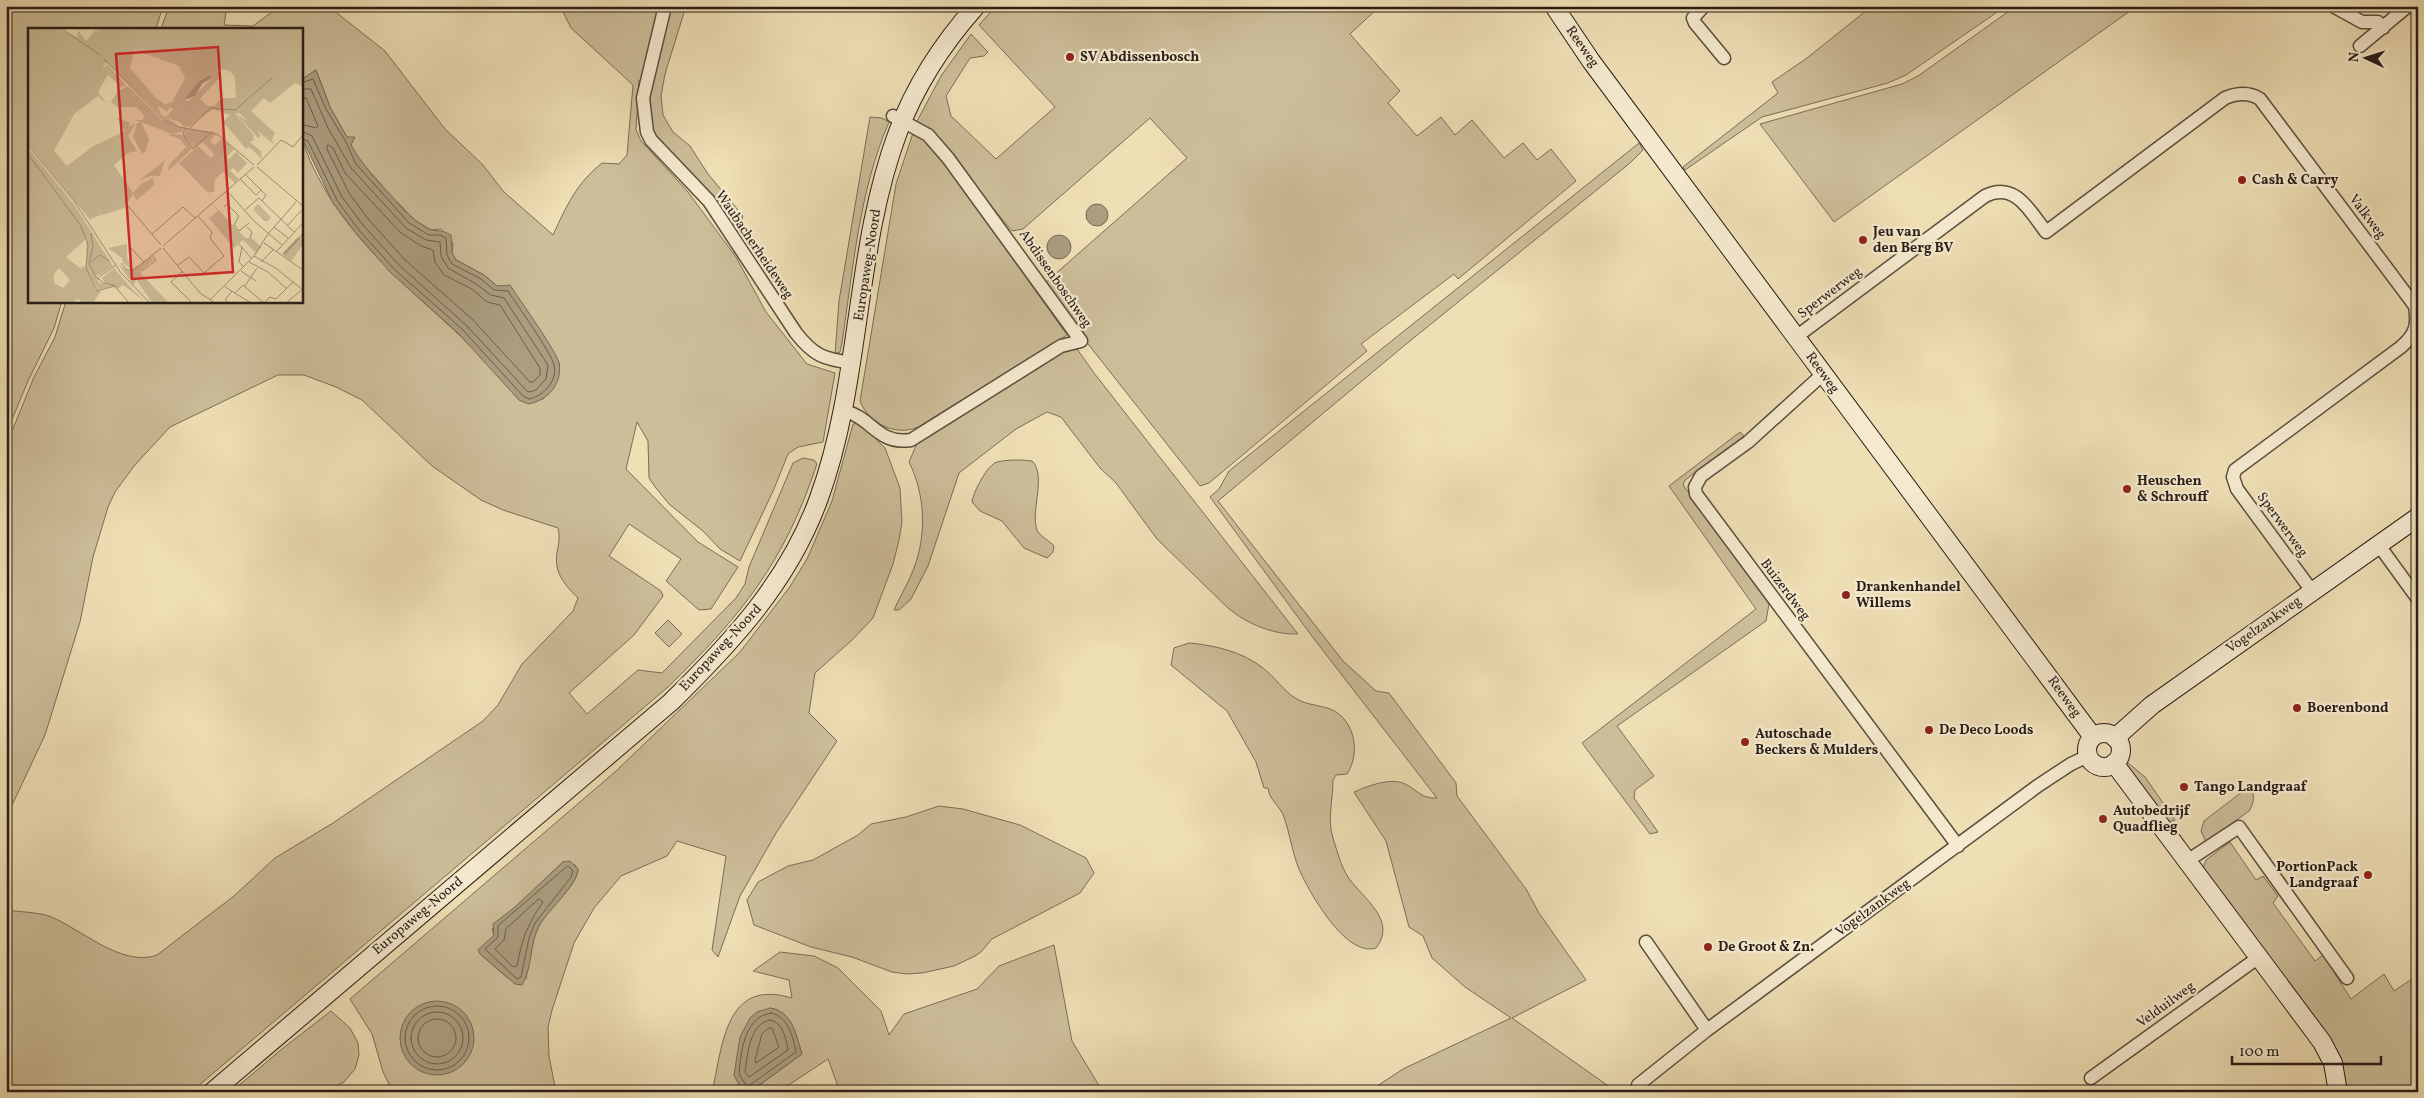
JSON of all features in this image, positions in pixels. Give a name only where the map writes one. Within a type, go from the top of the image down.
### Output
[{"type":"street","name":"Waubacherheideweg","points":[[664,6],[643,98],[644,123],[651,140],[709,202],[809,350],[831,360],[852,364]]},
{"type":"street","name":"Europaweg-Noord","points":[[212,1092],[671,702],[719,655],[764,601],[798,548],[826,477],[844,411],[874,222],[898,118],[928,71],[976,6]]},
{"type":"street","name":"Reeweg","points":[[1554,6],[1596,68],[2093,737]]},
{"type":"street","points":[[1704,6],[1695,14],[1695,22],[1724,58]]},
{"type":"street","points":[[2333,6],[2362,22],[2378,22],[2383,28]]},
{"type":"street","points":[[2360,46],[2408,6]]},
{"type":"street","name":"Valkweg","points":[[2046,232],[2225,98],[2240,94],[2253,95],[2260,99],[2415,306],[2417,326],[2411,338],[2237,467],[2234,474]]},
{"type":"street","name":"Abdissenboschweg","points":[[844,411],[854,413],[885,438],[898,442],[911,440],[1061,346],[1081,341],[948,158],[928,135],[898,118]]},
{"type":"street","name":"Sperwerweg","points":[[1796,337],[1994,192],[2016,195],[2046,232]]},
{"type":"street","name":"Buizerdweg","points":[[1823,374],[1748,442],[1702,476],[1695,487],[1696,494],[1958,846]]},
{"type":"street","name":"Sperwerweg","points":[[2234,474],[2237,489],[2312,591]]},
{"type":"street","name":"Vogelzankweg","points":[[2115,738],[2152,705],[2418,517]]},
{"type":"street","points":[[2378,544],[2418,599]]},
{"type":"street","points":[[2102,734],[2115,738],[2120,748],[2120,754],[2114,763],[2099,767],[2088,756],[2088,744],[2093,737],[2102,734]]},
{"type":"street","name":"Vogelzankweg","points":[[1638,1085],[1708,1030],[2052,776],[2088,756]]},
{"type":"street","points":[[2114,763],[2326,1049],[2336,1072],[2338,1092]]},
{"type":"street","points":[[2187,861],[2239,827],[2347,978]]},
{"type":"street","points":[[1646,942],[1708,1030]]},
{"type":"street","name":"Velduilweg","points":[[2091,1078],[2259,957]]},
{"type":"shaded area","points":[[6,6],[163,6],[156,28],[28,28],[28,302],[62,302],[54,328],[28,381],[6,434]]},
{"type":"shaded area","points":[[169,6],[227,6],[224,25],[253,26],[280,6],[328,6],[385,51],[445,129],[482,164],[504,192],[553,235],[568,205],[585,179],[602,163],[619,164],[627,155],[633,85],[571,28],[560,6],[686,6],[665,74],[661,96],[663,115],[673,132],[690,146],[708,174],[743,216],[737,233],[715,201],[652,131],[648,123],[649,88],[639,80],[636,130],[641,141],[688,192],[736,257],[766,312],[807,364],[835,373],[823,442],[798,447],[788,454],[774,489],[740,561],[720,549],[704,532],[669,504],[656,488],[649,478],[648,441],[637,422],[626,469],[698,542],[738,567],[711,609],[699,610],[666,581],[681,559],[629,524],[609,556],[661,591],[663,596],[634,635],[569,693],[587,714],[638,670],[662,673],[736,598],[745,584],[749,567],[793,463],[803,458],[814,460],[817,464],[790,530],[758,586],[718,636],[668,687],[191,1092],[6,1092],[6,910],[49,916],[116,952],[144,958],[157,955],[234,896],[275,858],[333,823],[483,721],[498,705],[522,664],[573,611],[578,598],[564,583],[557,566],[558,528],[503,510],[481,500],[432,466],[362,400],[336,387],[304,375],[278,375],[170,427],[134,466],[115,492],[108,507],[93,557],[80,622],[45,735],[6,818],[6,446],[34,377],[55,337],[66,302],[302,302],[302,139],[323,186],[354,232],[392,273],[489,364],[519,400],[543,399],[554,387],[559,374],[559,362],[497,286],[484,275],[456,260],[452,253],[453,243],[441,229],[431,230],[413,219],[360,161],[330,107],[316,70],[302,79],[302,28],[161,28]]},
{"type":"shaded area","points":[[996,6],[1380,6],[1350,34],[1400,91],[1388,103],[1417,136],[1441,117],[1455,135],[1472,120],[1504,158],[1523,143],[1537,160],[1551,149],[1576,181],[1458,279],[1454,274],[1361,344],[1367,351],[1209,483],[1200,486],[1081,335],[1045,283],[1187,158],[1150,118],[1023,229],[1012,231],[932,135],[915,125],[941,76],[971,34],[988,52],[984,56],[970,58],[946,96],[951,116],[996,159],[1055,107],[979,25]]},
{"type":"shaded area","points":[[1872,6],[1884,6],[1887,10],[1891,6],[2006,6],[1906,75],[1888,83],[1762,117],[1685,170],[1683,167],[1778,93],[1772,82],[1807,58]]},
{"type":"shaded area","points":[[2016,6],[2137,6],[1834,222],[1760,124],[1902,84],[1918,76]]},
{"type":"shaded area","points":[[870,117],[882,118],[889,122],[879,148],[864,203],[858,231],[842,343],[840,352],[835,354],[839,301]]},
{"type":"shaded area","points":[[913,133],[926,137],[1067,335],[918,427],[910,430],[901,430],[892,429],[876,422],[869,416],[860,401],[896,184]]},
{"type":"shaded area","points":[[1639,143],[1643,150],[1630,163],[1405,345],[1218,501],[1343,661],[1376,691],[1389,693],[1456,783],[1457,796],[1526,889],[1539,913],[1586,980],[1512,1018],[1617,1092],[1368,1092],[1403,1069],[1511,1018],[1465,987],[1432,958],[1423,936],[1409,927],[1386,841],[1354,792],[1373,785],[1393,781],[1405,784],[1427,797],[1437,798],[1311,635],[1210,497],[1219,489],[1229,471]]},
{"type":"shaded area","points":[[1072,347],[1077,349],[1298,634],[1280,633],[1252,624],[1228,608],[1157,539],[1116,483],[1100,468],[1061,417],[1047,412],[1016,429],[959,473],[928,566],[911,599],[899,610],[894,610],[912,573],[921,542],[921,501],[909,462],[918,441],[1050,357]]},
{"type":"shaded area","points":[[860,423],[885,448],[900,488],[902,522],[893,564],[873,618],[852,640],[815,673],[809,713],[837,741],[776,833],[740,896],[718,957],[712,950],[726,856],[677,841],[667,856],[621,876],[594,908],[574,943],[548,1027],[549,1056],[556,1092],[393,1092],[383,1072],[372,1034],[350,999],[615,772],[740,652],[789,588],[807,559],[832,501],[853,424]],"holes":[[[563,862],[575,865],[578,870],[573,883],[543,920],[536,932],[526,979],[509,979],[480,954],[494,935],[492,929]]]},
{"type":"shaded area","points":[[1740,432],[1744,436],[1685,480],[1683,485],[1769,604],[1766,621],[1617,726],[1654,776],[1635,790],[1634,798],[1658,832],[1650,834],[1582,743],[1756,609],[1669,486]]},
{"type":"shaded area","points":[[1003,461],[1032,461],[1036,467],[1038,484],[1035,522],[1040,535],[1054,546],[1053,552],[1047,558],[1024,548],[1002,521],[980,511],[972,502],[982,479],[993,464]]},
{"type":"shaded area","points":[[668,620],[682,634],[669,647],[655,633]]},
{"type":"shaded area","points":[[1189,643],[1218,648],[1255,662],[1292,696],[1305,703],[1330,709],[1345,720],[1350,728],[1353,737],[1354,756],[1347,774],[1336,775],[1333,780],[1330,817],[1331,831],[1339,858],[1348,877],[1369,901],[1380,919],[1383,928],[1382,938],[1376,948],[1364,948],[1353,943],[1330,921],[1304,879],[1297,863],[1282,813],[1270,796],[1268,788],[1264,788],[1256,762],[1227,711],[1171,665],[1174,648]]},
{"type":"shaded area","points":[[2127,762],[2145,777],[2175,820],[2168,822],[2125,766]]},
{"type":"shaded area","points":[[2251,785],[2253,798],[2249,811],[2206,842],[2201,831],[2204,821]]},
{"type":"shaded area","points":[[939,806],[963,809],[1020,825],[1086,858],[1094,873],[1080,893],[992,939],[975,956],[954,966],[922,973],[906,974],[892,972],[852,957],[811,947],[754,925],[747,900],[758,882],[788,866],[813,860],[858,835],[871,824],[906,817]]},
{"type":"shaded area","points":[[2230,842],[2256,880],[2263,876],[2278,896],[2273,903],[2315,961],[2323,955],[2351,999],[2384,974],[2394,991],[2418,975],[2418,1092],[2346,1092],[2203,868],[2206,860]]},
{"type":"shaded area","points":[[1054,945],[1072,1041],[1103,1092],[840,1092],[828,1059],[778,1092],[750,1092],[802,1054],[789,1020],[778,1010],[770,1008],[734,1075],[743,1092],[712,1092],[724,1036],[731,1019],[740,1006],[753,998],[770,994],[792,998],[789,980],[753,971],[780,952],[814,956],[838,968],[881,1011],[889,1035],[904,1014],[977,989],[999,966]]},
{"type":"shaded area","points":[[331,1011],[350,1028],[358,1043],[359,1055],[355,1069],[344,1082],[326,1092],[231,1092],[282,1049]]},
{"type":"water","points":[[316,70],[330,107],[347,137],[355,137],[351,145],[365,166],[398,204],[420,224],[429,229],[451,235],[452,253],[456,260],[484,275],[497,286],[510,285],[557,357],[560,371],[559,378],[547,395],[528,404],[519,400],[458,333],[390,272],[355,232],[333,203],[302,138],[302,79]]},
{"type":"water","points":[[1093,204],[1101,204],[1108,211],[1108,219],[1101,226],[1093,226],[1086,219],[1086,211]]},
{"type":"water","points":[[1059,235],[1068,238],[1071,247],[1068,256],[1059,259],[1050,256],[1047,247],[1050,238]]},
{"type":"water","points":[[570,861],[578,869],[573,882],[540,924],[534,939],[528,971],[522,985],[515,984],[480,954],[478,950],[494,935],[493,924],[515,907],[563,862]]},
{"type":"water","points":[[430,1001],[444,1001],[458,1007],[468,1017],[474,1031],[472,1052],[458,1069],[444,1075],[430,1075],[416,1069],[406,1059],[400,1045],[400,1031],[406,1017],[416,1007]]},
{"type":"water","points":[[770,1008],[778,1010],[789,1019],[802,1054],[750,1092],[743,1092],[734,1075],[740,1037],[750,1018],[757,1012]]},
{"type":"place","name":"SV Abdissenbosch","points":[[1070,57]]},
{"type":"place","name":"Cash & Carry","points":[[2242,180]]},
{"type":"place","name":"Jeu van den Berg BV","points":[[1863,240]]},
{"type":"place","name":"Heuschen & Schrouff","points":[[2127,489]]},
{"type":"place","name":"Drankenhandel Willems","points":[[1846,595]]},
{"type":"place","name":"Boerenbond","points":[[2297,708]]},
{"type":"place","name":"De Deco Loods","points":[[1929,730]]},
{"type":"place","name":"Autoschade Beckers & Mulders","points":[[1745,742]]},
{"type":"place","name":"Tango Landgraaf","points":[[2184,787]]},
{"type":"place","name":"Autobedrijf Quadflieg","points":[[2103,819]]},
{"type":"place","name":"PortionPack Landgraaf","points":[[2368,875]]},
{"type":"place","name":"De Groot & Zn.","points":[[1708,947]]}]
